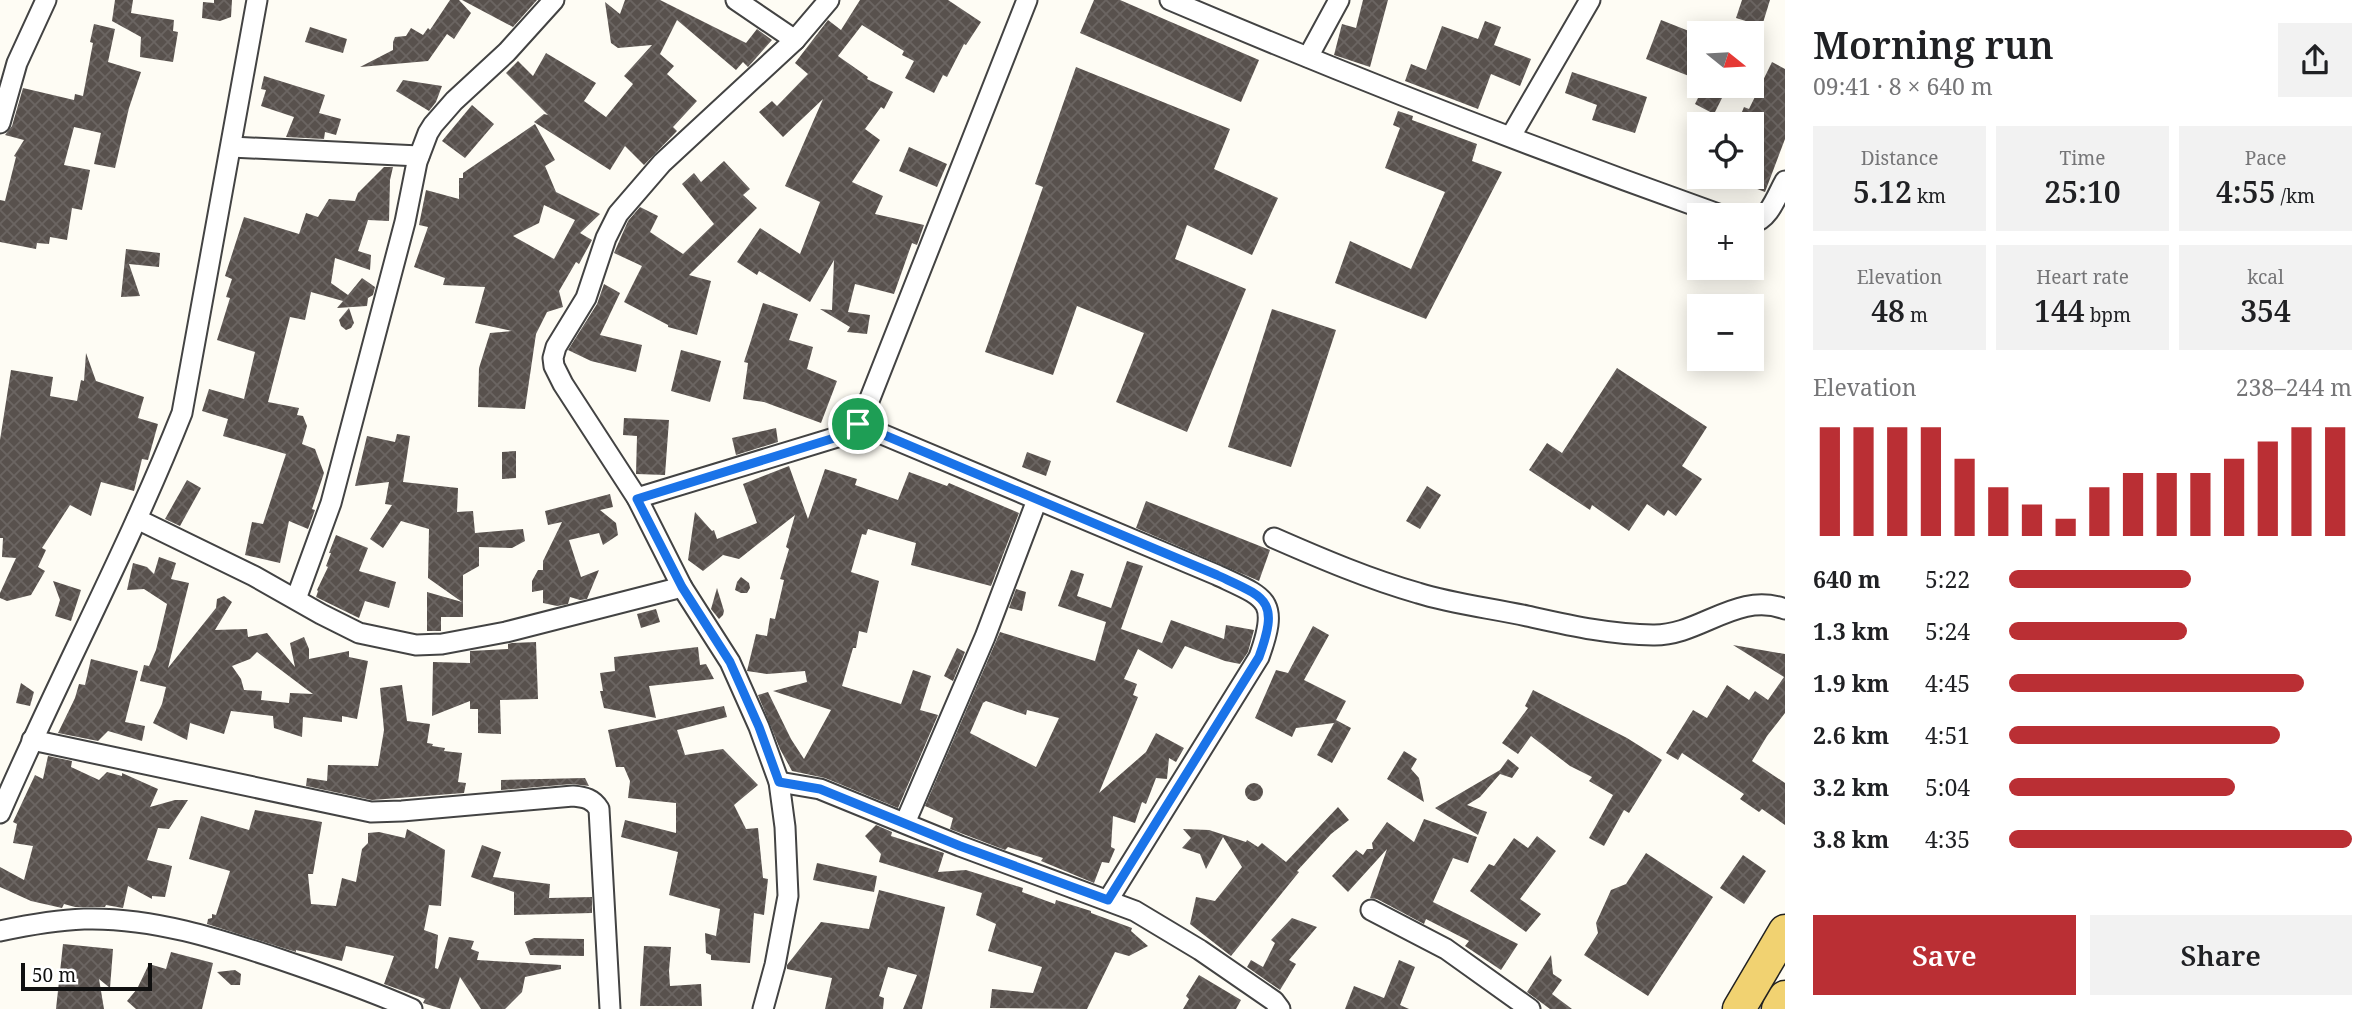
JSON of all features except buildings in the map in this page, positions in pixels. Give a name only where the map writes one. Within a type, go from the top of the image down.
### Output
[{"type":"main road","points":[[1739,1009],[1785,931]]},
{"type":"main road","points":[[1778,1009],[1785,997]]},
{"type":"street","points":[[0,123],[17,63],[46,0]]},
{"type":"street","points":[[0,813],[158,476],[182,413],[257,0]]},
{"type":"street","points":[[296,598],[331,503],[405,222],[419,156],[433,125],[454,101],[507,52],[554,0]]},
{"type":"street","points":[[736,0],[795,40]]},
{"type":"street","points":[[763,1009],[789,896],[779,782],[759,727],[730,662],[682,587],[637,499],[563,384],[553,358],[556,347],[586,299],[606,238],[618,214],[662,163],[795,40],[829,0]]},
{"type":"street","points":[[637,499],[844,435],[858,424],[1027,0]]},
{"type":"street","points":[[1170,0],[1608,175],[1687,203]]},
{"type":"street","points":[[1308,57],[1339,0]]},
{"type":"street","points":[[1511,136],[1590,0]]},
{"type":"street","points":[[231,147],[419,156]]},
{"type":"street","points":[[1764,216],[1785,181]]},
{"type":"street","points":[[858,424],[1262,598],[1269,627],[1259,657],[1108,900]]},
{"type":"street","points":[[905,823],[985,637],[1037,500]]},
{"type":"street","points":[[137,519],[296,598],[359,633],[416,645],[442,645],[506,632],[682,587]]},
{"type":"street","points":[[1274,538],[1347,570],[1420,594],[1576,626],[1633,634],[1668,635],[1735,608],[1762,603],[1785,609]]},
{"type":"street","points":[[32,740],[371,812],[573,796],[594,802],[599,808],[610,1009]]},
{"type":"street","points":[[779,782],[820,789],[1135,911],[1200,950],[1274,1001],[1280,1009]]},
{"type":"street","points":[[1371,910],[1446,948],[1530,1009]]},
{"type":"street","points":[[0,932],[43,922],[87,919],[152,924],[218,939],[362,987],[410,1009]]},
{"type":"route","points":[[858,424],[1217,575],[1251,591],[1266,604],[1269,627],[1259,657],[1108,900],[960,846],[820,789],[779,782],[759,727],[730,662],[682,587],[637,499],[844,435],[858,424]]}]
